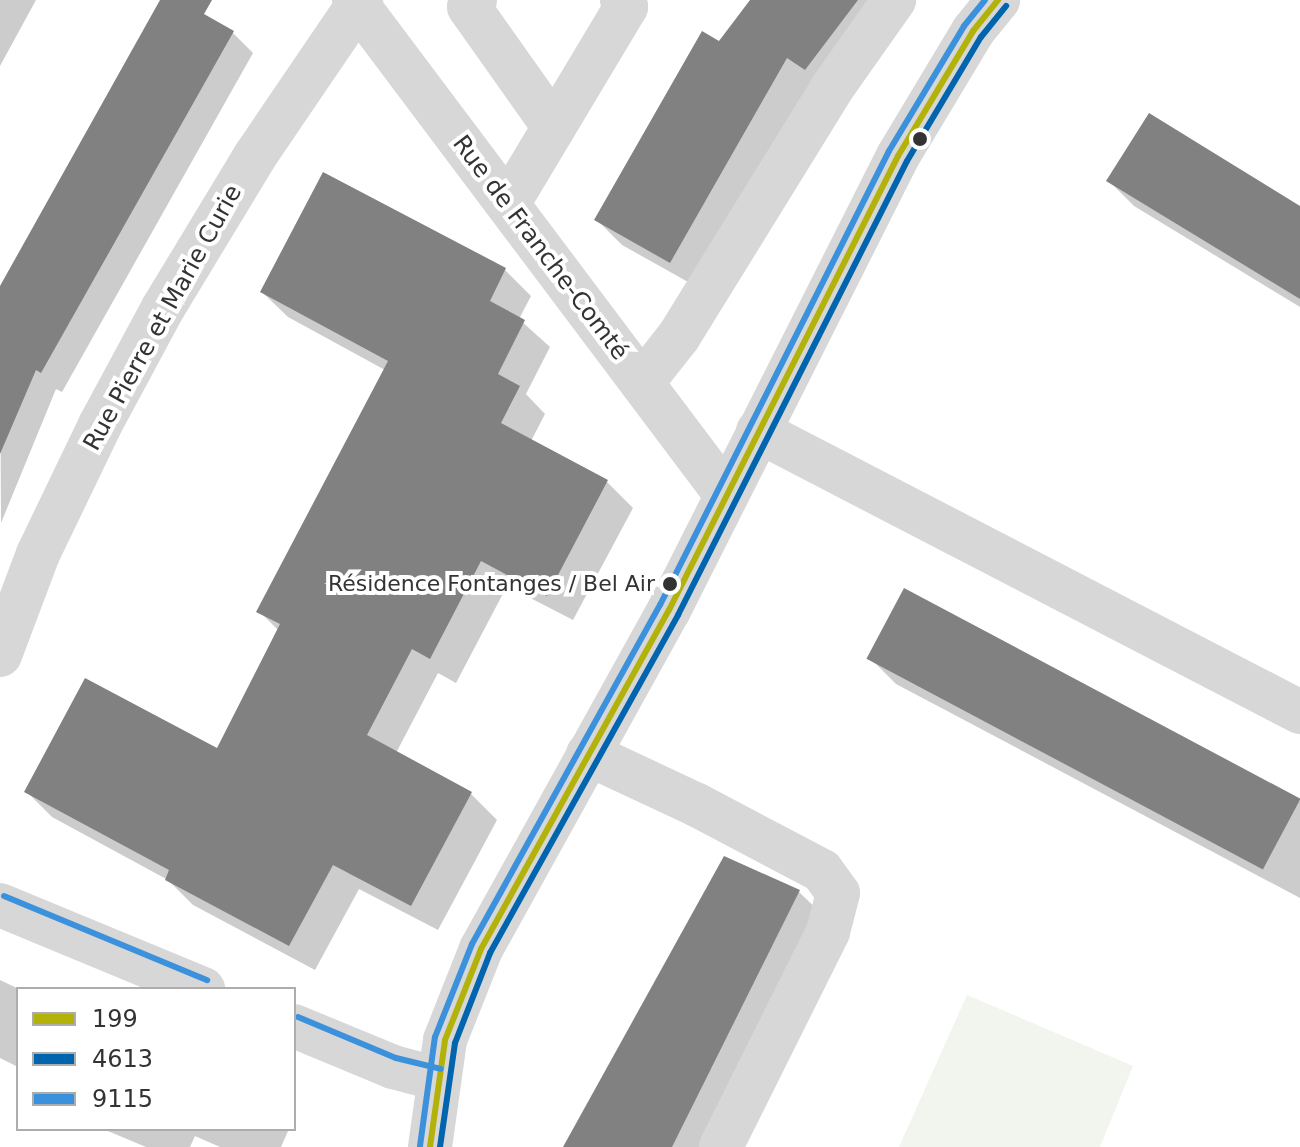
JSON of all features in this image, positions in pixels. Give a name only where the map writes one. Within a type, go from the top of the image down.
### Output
[{"type":"street","points":[[475,0],[469,7],[554,127]]},
{"type":"street","points":[[508,204],[626,7],[622,0]]},
{"type":"street","points":[[642,383],[679,336],[832,88],[894,0]]},
{"type":"street","points":[[430,1147],[445,1040],[481,949],[669,610],[917,122],[973,31],[998,0]]},
{"type":"street","name":"Rue de Franche-Comté","points":[[358,2],[726,495]]},
{"type":"street","name":"Rue Pierre et Marie Curie","points":[[0,655],[38,554],[100,425],[163,308],[255,156],[358,2]]},
{"type":"street","points":[[758,431],[1300,712]]},
{"type":"street","points":[[588,754],[697,805],[822,871],[838,893],[828,932],[721,1147]]},
{"type":"street","points":[[0,905],[198,987]]},
{"type":"street","points":[[296,1027],[393,1067],[438,1079]]},
{"type":"shaded area","points":[[967,995],[1133,1066],[1100,1147],[899,1147]]},
{"type":"building","points":[[160,0],[212,0],[204,14],[234,31],[41,373],[36,370],[0,454],[0,286]]},
{"type":"building","points":[[750,0],[858,0],[805,70],[787,58],[670,263],[594,220],[702,31],[719,41]]},
{"type":"building","points":[[1149,113],[1300,206],[1300,299],[1106,181]]},
{"type":"building","points":[[323,172],[506,268],[490,301],[525,320],[498,374],[520,386],[501,423],[608,480],[547,596],[481,561],[430,659],[412,649],[367,735],[472,792],[411,906],[333,865],[289,946],[165,880],[169,870],[24,792],[85,678],[217,748],[280,624],[256,612],[388,361],[260,292]]},
{"type":"building","points":[[904,588],[1300,799],[1263,869],[866,659]]},
{"type":"building","points":[[724,856],[800,890],[672,1147],[563,1147]]},
{"type":"transit line","name":"9115","points":[[420,1146],[435,1037],[472,944],[660,605],[889,151],[964,26],[985,0]]},
{"type":"transit line","name":"199","points":[[430,1147],[445,1040],[481,949],[669,610],[898,156],[973,31],[998,0]]},
{"type":"transit line","name":"4613","points":[[440,1147],[455,1043],[490,953],[678,615],[907,161],[981,37],[1006,6]]},
{"type":"transit line","name":"9115","points":[[4,896],[207,980]]},
{"type":"transit line","name":"9115","points":[[298,1017],[396,1058],[441,1069]]},
{"type":"place","name":"Résidence Fontanges / Bel Air","points":[[670,584]]}]
